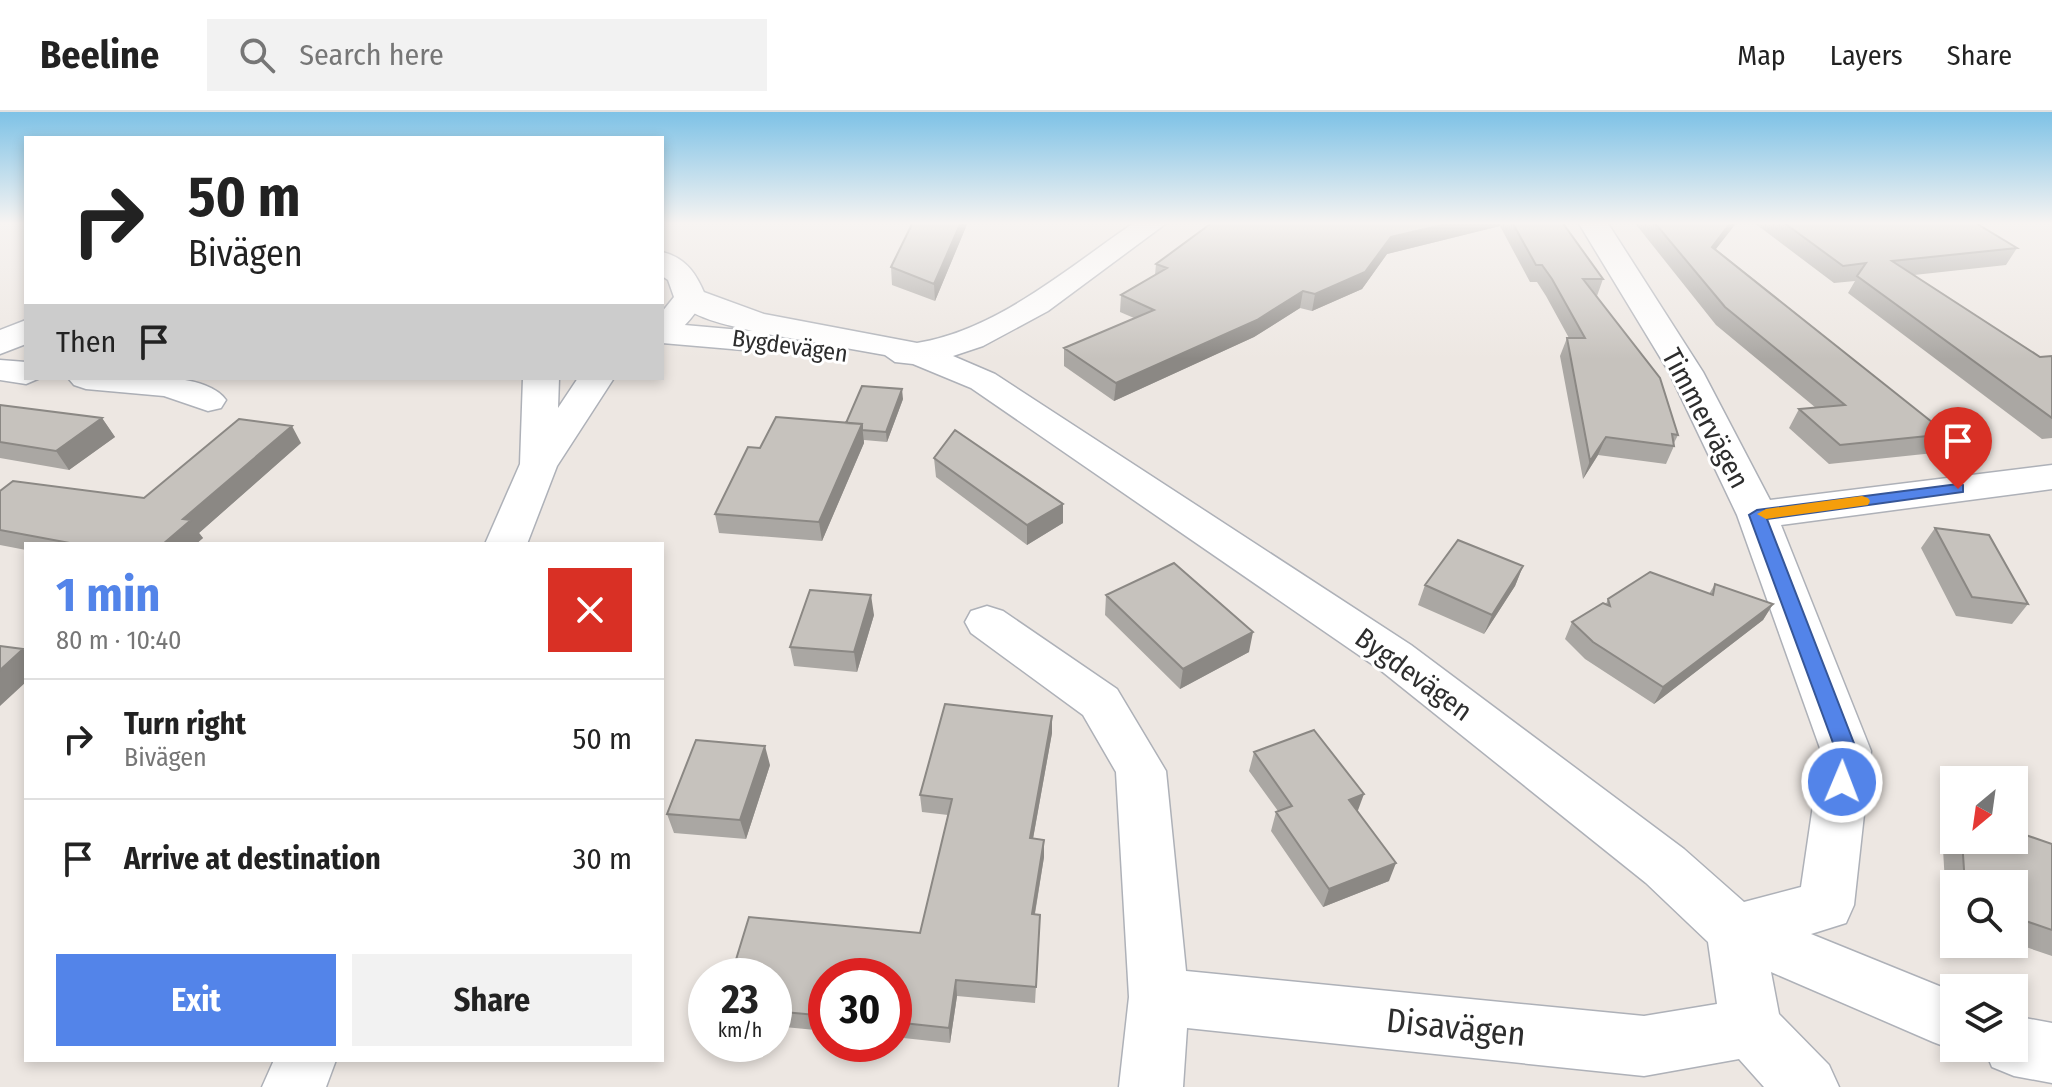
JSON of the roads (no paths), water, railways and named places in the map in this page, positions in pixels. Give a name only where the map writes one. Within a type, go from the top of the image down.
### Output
[{"type":"street","points":[[664,328],[690,297],[682,276],[671,268]]},
{"type":"street","points":[[918,354],[966,340],[1003,324],[1087,268]]},
{"type":"street","name":"Timmervägen","points":[[1621,268],[1686,372],[1757,515],[1846,751],[1826,905],[1735,930]]},
{"type":"street","name":"Bygdevägen","points":[[690,297],[721,312],[765,325],[881,344],[918,354],[983,381],[1395,657],[1665,866],[1735,930],[1940,1015]]},
{"type":"street","name":"Bygdevägen","points":[[664,330],[868,357],[918,354]]},
{"type":"street","points":[[0,344],[24,331]]},
{"type":"street","points":[[0,370],[24,373]]},
{"type":"street","points":[[107,380],[170,386],[208,400]]},
{"type":"street","points":[[538,466],[541,380]]},
{"type":"street","points":[[507,542],[538,466],[595,380]]},
{"type":"street","points":[[1757,515],[2052,477]]},
{"type":"street","points":[[987,622],[1100,702],[1141,771],[1159,997],[1151,1087]]},
{"type":"street","points":[[1735,930],[1751,1028],[1807,1087]]},
{"type":"street","name":"Disavägen","points":[[1159,997],[1644,1046],[1751,1028]]},
{"type":"street","points":[[2028,1049],[2052,1053]]},
{"type":"street","points":[[294,1087],[304,1062]]}]
